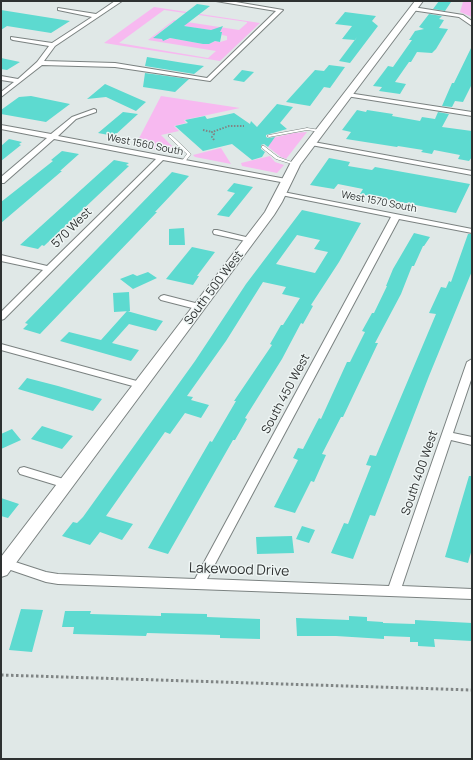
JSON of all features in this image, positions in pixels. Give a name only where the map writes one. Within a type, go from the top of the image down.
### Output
[{"type":"main road","name":"South 500 West","points":[[4,567],[274,208],[295,164],[416,5]]},
{"type":"street","points":[[1,95],[40,63],[53,45],[119,1]]},
{"type":"street","points":[[40,63],[115,65],[208,80],[280,10],[219,1]]},
{"type":"street","points":[[416,5],[456,15],[464,18],[472,24]]},
{"type":"street","points":[[60,9],[98,16]]},
{"type":"street","points":[[13,38],[53,45]]},
{"type":"street","points":[[1,78],[19,81]]},
{"type":"street","points":[[348,95],[472,114]]},
{"type":"street","points":[[1,181],[74,118],[94,111]]},
{"type":"street","name":"West 1560 South","points":[[1,127],[286,181]]},
{"type":"street","points":[[311,144],[472,173]]},
{"type":"street","name":"570 West","points":[[1,317],[161,158]]},
{"type":"street","name":"West 1570 South","points":[[281,193],[472,231]]},
{"type":"street","name":"South 450 West","points":[[199,583],[396,216]]},
{"type":"street","points":[[217,232],[250,240]]},
{"type":"street","points":[[1,258],[48,269]]},
{"type":"street","points":[[164,298],[200,307]]},
{"type":"street","points":[[1,347],[140,385]]},
{"type":"street","name":"South 400 West","points":[[394,591],[472,362]]},
{"type":"street","points":[[447,434],[472,441]]},
{"type":"street","points":[[24,471],[66,484]]},
{"type":"street","name":"Lakewood Drive","points":[[4,567],[58,579],[472,594]]},
{"type":"lane","points":[[269,136],[308,129],[320,131]]},
{"type":"lane","points":[[170,136],[189,154],[183,162]]},
{"type":"lane","points":[[263,147],[277,158],[295,164]]},
{"type":"path","points":[[203,130],[212,132],[229,126],[244,126]]},
{"type":"path","points":[[212,132],[214,134],[214,140]]},
{"type":"path","points":[[1,675],[472,690]]},
{"type":"shaded area","points":[[454,1],[472,1],[472,17],[460,12],[463,2]]},
{"type":"shaded area","points":[[154,7],[260,23],[220,61],[104,43]],"holes":[[[164,10],[247,22],[247,23],[239,30],[174,20],[148,40],[216,51],[208,58],[119,43]],[[173,22],[186,24],[184,26],[222,32],[222,35],[227,36],[227,40],[203,44],[170,38],[167,40],[154,37]]]},
{"type":"shaded area","points":[[161,96],[240,108],[184,120],[186,123],[174,126],[179,131],[161,135],[180,154],[135,146]]},
{"type":"shaded area","points":[[307,132],[286,159],[268,147],[272,138],[294,133]]},
{"type":"shaded area","points":[[221,148],[231,164],[195,157],[193,155]]},
{"type":"shaded area","points":[[270,156],[275,162],[284,165],[277,173],[242,166],[241,163]]},
{"type":"building","points":[[439,1],[451,2],[445,11],[433,9]]},
{"type":"building","points":[[197,4],[210,6],[184,26],[211,30],[223,26],[220,32],[222,32],[220,42],[215,41],[209,44],[203,44],[170,38],[163,41],[162,39],[153,38]]},
{"type":"building","points":[[1,10],[70,21],[51,33],[7,26],[1,30]]},
{"type":"building","points":[[345,12],[376,16],[372,21],[378,26],[350,63],[339,61],[355,40],[342,39],[352,26],[335,24]]},
{"type":"building","points":[[429,14],[442,16],[439,19],[444,20],[439,28],[448,29],[436,49],[432,53],[417,52],[411,62],[409,62],[395,82],[406,84],[400,94],[379,91],[382,87],[373,86],[388,66],[393,67],[412,40],[409,40],[415,31],[424,29],[419,27]]},
{"type":"building","points":[[472,46],[472,84],[463,102],[455,101],[452,107],[442,106],[452,83],[454,83]]},
{"type":"building","points":[[147,57],[204,66],[194,74],[145,66]]},
{"type":"building","points":[[1,58],[20,62],[7,70],[1,69]]},
{"type":"building","points":[[329,65],[345,67],[330,88],[324,87],[310,106],[286,102],[315,70],[324,71]]},
{"type":"building","points":[[242,70],[254,72],[244,82],[233,80]]},
{"type":"building","points":[[145,73],[189,79],[175,92],[143,87]]},
{"type":"building","points":[[105,84],[146,102],[136,111],[106,97],[87,99]]},
{"type":"building","points":[[31,96],[70,104],[46,122],[1,114],[1,110],[19,97]]},
{"type":"building","points":[[277,104],[293,107],[280,123],[287,129],[266,135],[268,138],[275,137],[268,147],[264,144],[261,145],[261,149],[265,152],[262,157],[252,160],[232,144],[203,151],[175,126],[188,123],[185,120],[205,116],[207,119],[234,113],[250,124],[251,121],[257,127]]},
{"type":"building","points":[[357,110],[393,114],[392,116],[420,121],[422,117],[435,119],[438,112],[449,114],[442,127],[472,131],[472,157],[469,161],[458,159],[460,155],[434,150],[432,154],[421,152],[423,150],[346,139],[351,132],[342,130]]},
{"type":"building","points":[[123,112],[138,114],[114,136],[98,133]]},
{"type":"building","points":[[9,139],[22,142],[19,144],[21,145],[1,161],[1,146]]},
{"type":"building","points":[[62,151],[79,154],[60,171],[62,171],[1,223],[1,202],[53,161],[51,160]]},
{"type":"building","points":[[329,158],[350,162],[348,166],[372,170],[375,167],[470,184],[456,213],[360,194],[363,189],[338,184],[334,189],[310,185]]},
{"type":"building","points":[[114,160],[129,163],[126,165],[129,166],[44,246],[42,245],[38,249],[20,245]]},
{"type":"building","points":[[172,172],[189,176],[155,212],[157,212],[40,334],[23,329],[28,324],[25,323]]},
{"type":"building","points":[[234,183],[253,187],[229,217],[217,215],[235,193],[227,191]]},
{"type":"building","points":[[302,210],[361,223],[339,262],[311,305],[313,306],[303,324],[301,323],[282,359],[245,418],[247,419],[235,440],[233,440],[168,554],[148,548],[210,441],[212,442],[236,401],[234,401],[272,345],[270,344],[281,325],[283,325],[300,298],[282,294],[286,287],[263,282],[226,341],[187,396],[193,397],[191,400],[209,405],[201,418],[185,413],[170,434],[165,432],[106,516],[133,524],[122,540],[100,532],[90,545],[62,536],[73,522],[77,523],[83,517],[195,361],[246,284]],"holes":[[[297,235],[320,240],[314,249],[328,252],[315,273],[276,264]]]},
{"type":"building","points":[[184,228],[185,245],[169,245],[169,229]]},
{"type":"building","points":[[414,233],[430,237],[423,246],[414,266],[412,266],[401,294],[375,343],[378,343],[343,417],[341,417],[322,454],[326,455],[314,482],[311,481],[295,513],[274,507],[298,460],[293,458],[298,448],[303,449],[319,418],[321,419],[347,362],[350,362],[365,332],[362,331],[372,313],[374,313],[387,286],[393,269]]},
{"type":"building","points":[[468,234],[472,234],[472,271],[429,376],[375,516],[370,515],[353,559],[331,553],[344,523],[348,524],[371,466],[366,465],[370,455],[376,456],[436,314],[429,313],[441,287],[446,288],[449,281],[451,282]]},
{"type":"building","points":[[192,247],[215,252],[197,276],[199,276],[193,285],[166,279]]},
{"type":"building","points":[[148,272],[157,278],[133,289],[120,279],[133,274],[137,276]]},
{"type":"building","points":[[129,292],[130,311],[114,312],[113,293]]},
{"type":"building","points":[[127,311],[163,321],[156,331],[129,324],[112,343],[139,350],[131,361],[60,341],[69,332],[101,340]]},
{"type":"building","points":[[27,378],[102,399],[93,411],[18,389]]},
{"type":"building","points":[[42,426],[73,436],[62,449],[31,439]]},
{"type":"building","points":[[12,429],[21,440],[1,449],[1,434]]},
{"type":"building","points":[[469,476],[472,476],[472,549],[468,563],[445,557]]},
{"type":"building","points":[[1,498],[19,504],[8,518],[1,516]]},
{"type":"building","points":[[302,526],[315,530],[309,543],[296,539]]},
{"type":"building","points":[[292,536],[294,553],[257,554],[256,537]]},
{"type":"building","points":[[21,609],[43,610],[32,652],[9,650]]},
{"type":"building","points":[[65,611],[91,611],[90,614],[161,616],[161,613],[207,614],[207,617],[260,619],[260,639],[220,638],[220,635],[147,633],[146,636],[73,634],[74,627],[62,627]]},
{"type":"building","points":[[349,616],[367,617],[367,621],[383,623],[415,624],[415,620],[472,623],[472,641],[434,639],[435,647],[418,646],[418,642],[410,642],[410,637],[384,636],[384,639],[336,636],[297,636],[296,618],[349,620]]}]
